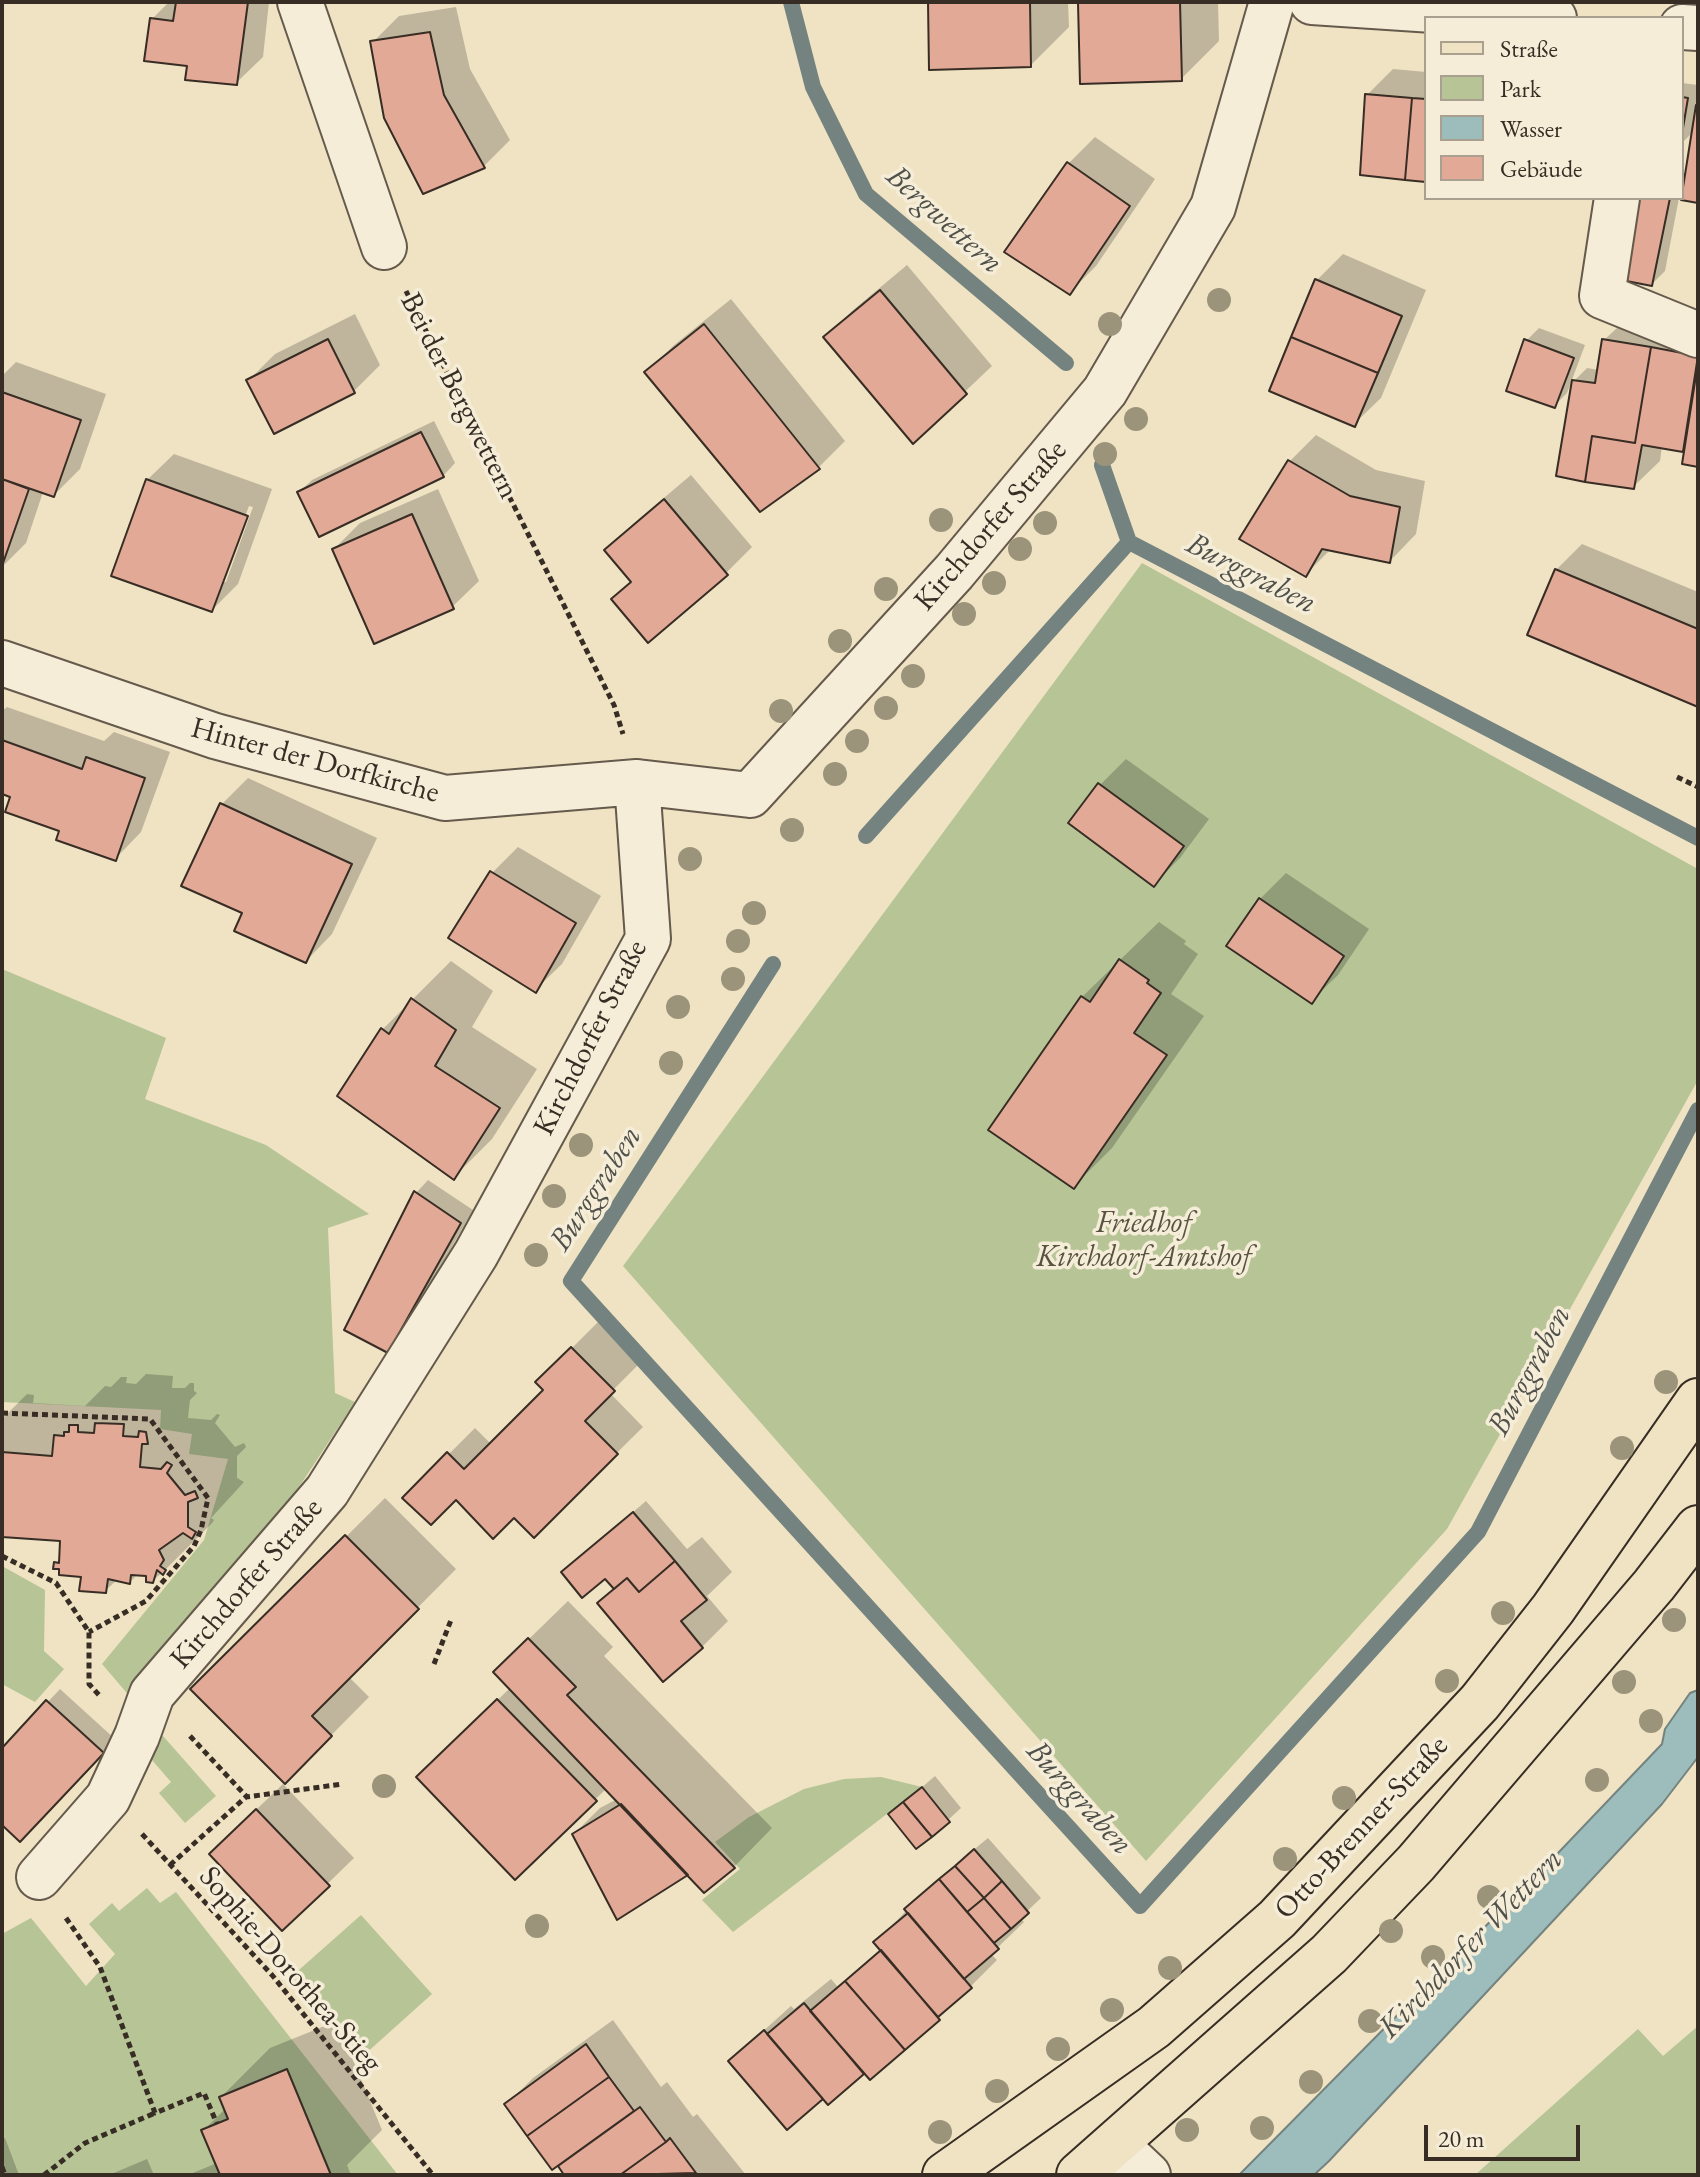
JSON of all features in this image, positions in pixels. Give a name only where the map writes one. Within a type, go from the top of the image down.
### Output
[{"type":"main road","name":"Otto-Brenner-Straße","points":[[945,2175],[1154,2027],[1277,1919],[1480,1702],[1553,1609],[1698,1401]]},
{"type":"main road","name":"Otto-Brenner-Straße","points":[[1079,2175],[1329,1954],[1416,1863],[1654,1585],[1698,1528]]},
{"type":"street","points":[[300,2],[384,247]]},
{"type":"street","name":"Kirchdorfer Straße","points":[[39,1877],[108,1798],[137,1736],[152,1694],[327,1491],[476,1254],[648,939],[637,782],[750,795],[954,572],[1105,391],[1213,207],[1272,2]]},
{"type":"street","points":[[1312,2],[1524,16]]},
{"type":"street","points":[[1617,200],[1602,296],[1698,335]]},
{"type":"street","name":"Hinter der Dorfkirche","points":[[2,663],[215,736],[445,798],[637,782]]},
{"type":"street","points":[[1115,2144],[1148,2175]]},
{"type":"path","name":"Bei der Bergwettern","points":[[384,247],[614,705],[637,782]]},
{"type":"path","points":[[1677,777],[1698,787]]},
{"type":"path","points":[[2,1413],[150,1419],[208,1498],[194,1546],[146,1601],[89,1632]]},
{"type":"path","points":[[2,1556],[56,1583],[89,1632],[89,1684],[137,1736]]},
{"type":"path","points":[[434,1664],[451,1620]]},
{"type":"path","points":[[152,1694],[246,1797]]},
{"type":"path","points":[[170,1865],[246,1797],[343,1784]]},
{"type":"path","name":"Sophie-Dorothea-Stieg","points":[[108,1798],[272,1975],[433,2175]]},
{"type":"path","points":[[39,1877],[100,1967],[155,2113]]},
{"type":"path","points":[[44,2175],[85,2143],[204,2093],[217,2124]]},
{"type":"path","points":[[2,2167],[5,2175]]},
{"type":"green space","name":"Friedhof Kirchdorf-Amtshof","points":[[1142,563],[1698,869],[1698,1080],[1447,1529],[1146,1861],[623,1266]]},
{"type":"green space","points":[[2,969],[166,1038],[145,1099],[266,1145],[369,1214],[328,1228],[335,1393],[355,1402],[293,1496],[235,1575],[132,1699],[102,1664],[204,1540],[228,1459],[189,1454],[192,1434],[160,1429],[161,1410],[2,1402]]},
{"type":"green space","points":[[2,1566],[45,1590],[44,1651],[64,1669],[35,1702],[2,1684]]},
{"type":"green space","points":[[163,1736],[216,1796],[185,1823],[159,1793],[171,1782],[145,1752]]},
{"type":"green space","points":[[881,1777],[922,1787],[733,1932],[702,1900],[740,1869],[715,1842],[749,1817],[804,1789],[844,1779]]},
{"type":"green space","points":[[147,1888],[160,1903],[176,1892],[398,2175],[2,2175],[2,1934],[31,1918],[86,1986],[115,1954],[89,1924],[112,1903],[119,1911]]},
{"type":"green space","points":[[361,1915],[432,1994],[363,2056],[291,1977]]},
{"type":"green space","points":[[1698,2026],[1698,2175],[1475,2175],[1638,2029],[1663,2056]]},
{"type":"water","name":"Kirchdorfer Wettern","points":[[1698,1690],[1698,1757],[1662,1804],[1329,2161],[1314,2175],[1239,2175],[1662,1744],[1665,1729],[1690,1693]]},
{"type":"building","points":[[176,2],[248,2],[237,85],[185,80],[187,66],[144,61],[150,18],[173,21]]},
{"type":"building","points":[[928,2],[1030,2],[1031,67],[929,70]]},
{"type":"building","points":[[1180,2],[1182,81],[1080,84],[1078,3]]},
{"type":"building","points":[[430,32],[444,95],[485,168],[423,194],[384,118],[370,41]]},
{"type":"building","points":[[1365,94],[1412,98],[1405,180],[1360,175]]},
{"type":"building","points":[[1684,97],[1688,98],[1684,122]]},
{"type":"building","points":[[1412,98],[1424,99],[1424,182],[1405,180]]},
{"type":"building","points":[[1698,105],[1698,203],[1681,200],[1684,200],[1684,181]]},
{"type":"building","points":[[1067,162],[1130,206],[1070,295],[1004,252]]},
{"type":"building","points":[[1627,200],[1670,200],[1652,286],[1611,278]]},
{"type":"building","points":[[1315,279],[1402,316],[1378,373],[1291,337]]},
{"type":"building","points":[[880,290],[967,394],[913,444],[823,337]]},
{"type":"building","points":[[704,324],[820,469],[760,512],[644,372]]},
{"type":"building","points":[[1291,337],[1378,373],[1355,427],[1269,391]]},
{"type":"building","points":[[328,339],[355,393],[274,434],[246,380]]},
{"type":"building","points":[[1524,339],[1574,358],[1555,408],[1506,391]]},
{"type":"building","points":[[1602,339],[1651,347],[1635,443],[1592,436],[1585,482],[1556,476],[1572,380],[1595,383]]},
{"type":"building","points":[[1651,347],[1698,356],[1683,452],[1642,445],[1634,489],[1585,482],[1592,436],[1635,443]]},
{"type":"building","points":[[1698,369],[1698,467],[1682,464]]},
{"type":"building","points":[[2,392],[81,420],[54,497],[2,479]]},
{"type":"building","points":[[421,432],[444,477],[319,537],[297,492]]},
{"type":"building","points":[[1288,460],[1350,496],[1400,507],[1390,563],[1322,549],[1306,577],[1239,539]]},
{"type":"building","points":[[2,479],[29,489],[2,566]]},
{"type":"building","points":[[146,479],[248,516],[212,612],[111,576]]},
{"type":"building","points":[[664,499],[728,575],[648,643],[611,599],[631,582],[604,550]]},
{"type":"building","points":[[412,514],[454,609],[374,644],[332,549]]},
{"type":"building","points":[[1555,569],[1698,629],[1698,707],[1527,635]]},
{"type":"building","points":[[2,740],[82,769],[86,757],[145,778],[116,861],[56,840],[59,831],[5,812],[10,797],[2,794]]},
{"type":"building","points":[[1098,783],[1184,846],[1154,887],[1068,823]]},
{"type":"building","points":[[220,803],[352,864],[306,963],[234,931],[242,913],[181,886]]},
{"type":"building","points":[[490,871],[576,923],[536,993],[448,938]]},
{"type":"building","points":[[1259,898],[1344,956],[1312,1004],[1226,946]]},
{"type":"building","points":[[1119,959],[1149,980],[1147,983],[1161,993],[1134,1033],[1167,1055],[1074,1189],[988,1130],[1081,996],[1090,1002]]},
{"type":"building","points":[[411,998],[456,1030],[435,1066],[500,1108],[454,1180],[337,1096],[381,1028],[389,1034]]},
{"type":"building","points":[[414,1191],[461,1223],[388,1353],[344,1330]]},
{"type":"building","points":[[571,1347],[615,1391],[585,1421],[618,1454],[534,1538],[514,1518],[493,1539],[456,1500],[431,1525],[402,1498],[447,1452],[464,1469],[543,1390],[535,1382]]},
{"type":"building","points":[[95,1423],[124,1424],[123,1436],[138,1437],[139,1431],[146,1432],[148,1444],[142,1444],[140,1467],[161,1469],[167,1462],[172,1465],[167,1473],[185,1495],[195,1491],[198,1498],[188,1502],[188,1527],[196,1532],[192,1539],[183,1533],[159,1550],[164,1560],[160,1566],[166,1570],[163,1575],[157,1570],[153,1583],[146,1582],[146,1576],[131,1575],[130,1584],[108,1579],[106,1593],[79,1591],[81,1577],[59,1575],[59,1569],[53,1569],[54,1562],[59,1563],[60,1541],[2,1537],[2,1452],[52,1456],[54,1435],[64,1436],[64,1432],[69,1432],[69,1425],[78,1425],[78,1432],[94,1433]]},
{"type":"building","points":[[633,1512],[675,1561],[639,1592],[627,1578],[614,1589],[605,1579],[582,1598],[561,1572]]},
{"type":"building","points":[[345,1535],[419,1609],[312,1716],[332,1736],[285,1784],[190,1689]]},
{"type":"building","points":[[675,1561],[707,1600],[681,1621],[703,1648],[663,1682],[597,1603],[627,1578],[639,1592]]},
{"type":"building","points":[[528,1638],[576,1687],[567,1695],[735,1868],[704,1893],[493,1672]]},
{"type":"building","points":[[497,1699],[597,1801],[515,1880],[416,1777]]},
{"type":"building","points":[[46,1700],[104,1753],[20,1842],[2,1825],[2,1748]]},
{"type":"building","points":[[922,1787],[950,1822],[932,1837],[903,1802]]},
{"type":"building","points":[[903,1802],[932,1837],[916,1849],[888,1814]]},
{"type":"building","points":[[621,1804],[688,1875],[617,1920],[572,1834]]},
{"type":"building","points":[[256,1809],[330,1886],[282,1931],[209,1854]]},
{"type":"building","points":[[974,1849],[1002,1881],[984,1898],[955,1866]]},
{"type":"building","points":[[955,1866],[984,1898],[967,1912],[939,1879]]},
{"type":"building","points":[[939,1879],[999,1949],[964,1979],[904,1909]]},
{"type":"building","points":[[1002,1881],[1029,1913],[1011,1929],[984,1898]]},
{"type":"building","points":[[984,1898],[1011,1929],[994,1943],[967,1912]]},
{"type":"building","points":[[908,1913],[972,1988],[938,2017],[873,1942]]},
{"type":"building","points":[[881,1950],[940,2020],[905,2050],[845,1981]]},
{"type":"building","points":[[845,1981],[905,2050],[870,2080],[810,2011]]},
{"type":"building","points":[[804,2003],[864,2074],[828,2105],[767,2034]]},
{"type":"building","points":[[764,2030],[823,2099],[787,2130],[728,2061]]},
{"type":"building","points":[[586,2044],[609,2077],[527,2136],[504,2104]]},
{"type":"building","points":[[287,2069],[331,2175],[220,2175],[201,2130],[228,2119],[219,2097]]},
{"type":"building","points":[[609,2077],[634,2111],[552,2170],[527,2136]]},
{"type":"building","points":[[640,2107],[666,2142],[620,2175],[564,2175],[558,2166]]},
{"type":"building","points":[[670,2138],[696,2173],[620,2175],[666,2142]]},
{"type":"waterway","name":"Bergwettern","points":[[791,2],[813,87],[866,194],[1066,363]]},
{"type":"waterway","name":"Bergwettern","points":[[1102,465],[1129,542]]},
{"type":"waterway","name":"Burggraben","points":[[1129,542],[1698,838]]},
{"type":"waterway","name":"Burggraben","points":[[866,836],[1129,542]]},
{"type":"waterway","name":"Burggraben","points":[[773,964],[571,1281],[1140,1906],[1478,1532],[1698,1110]]}]
